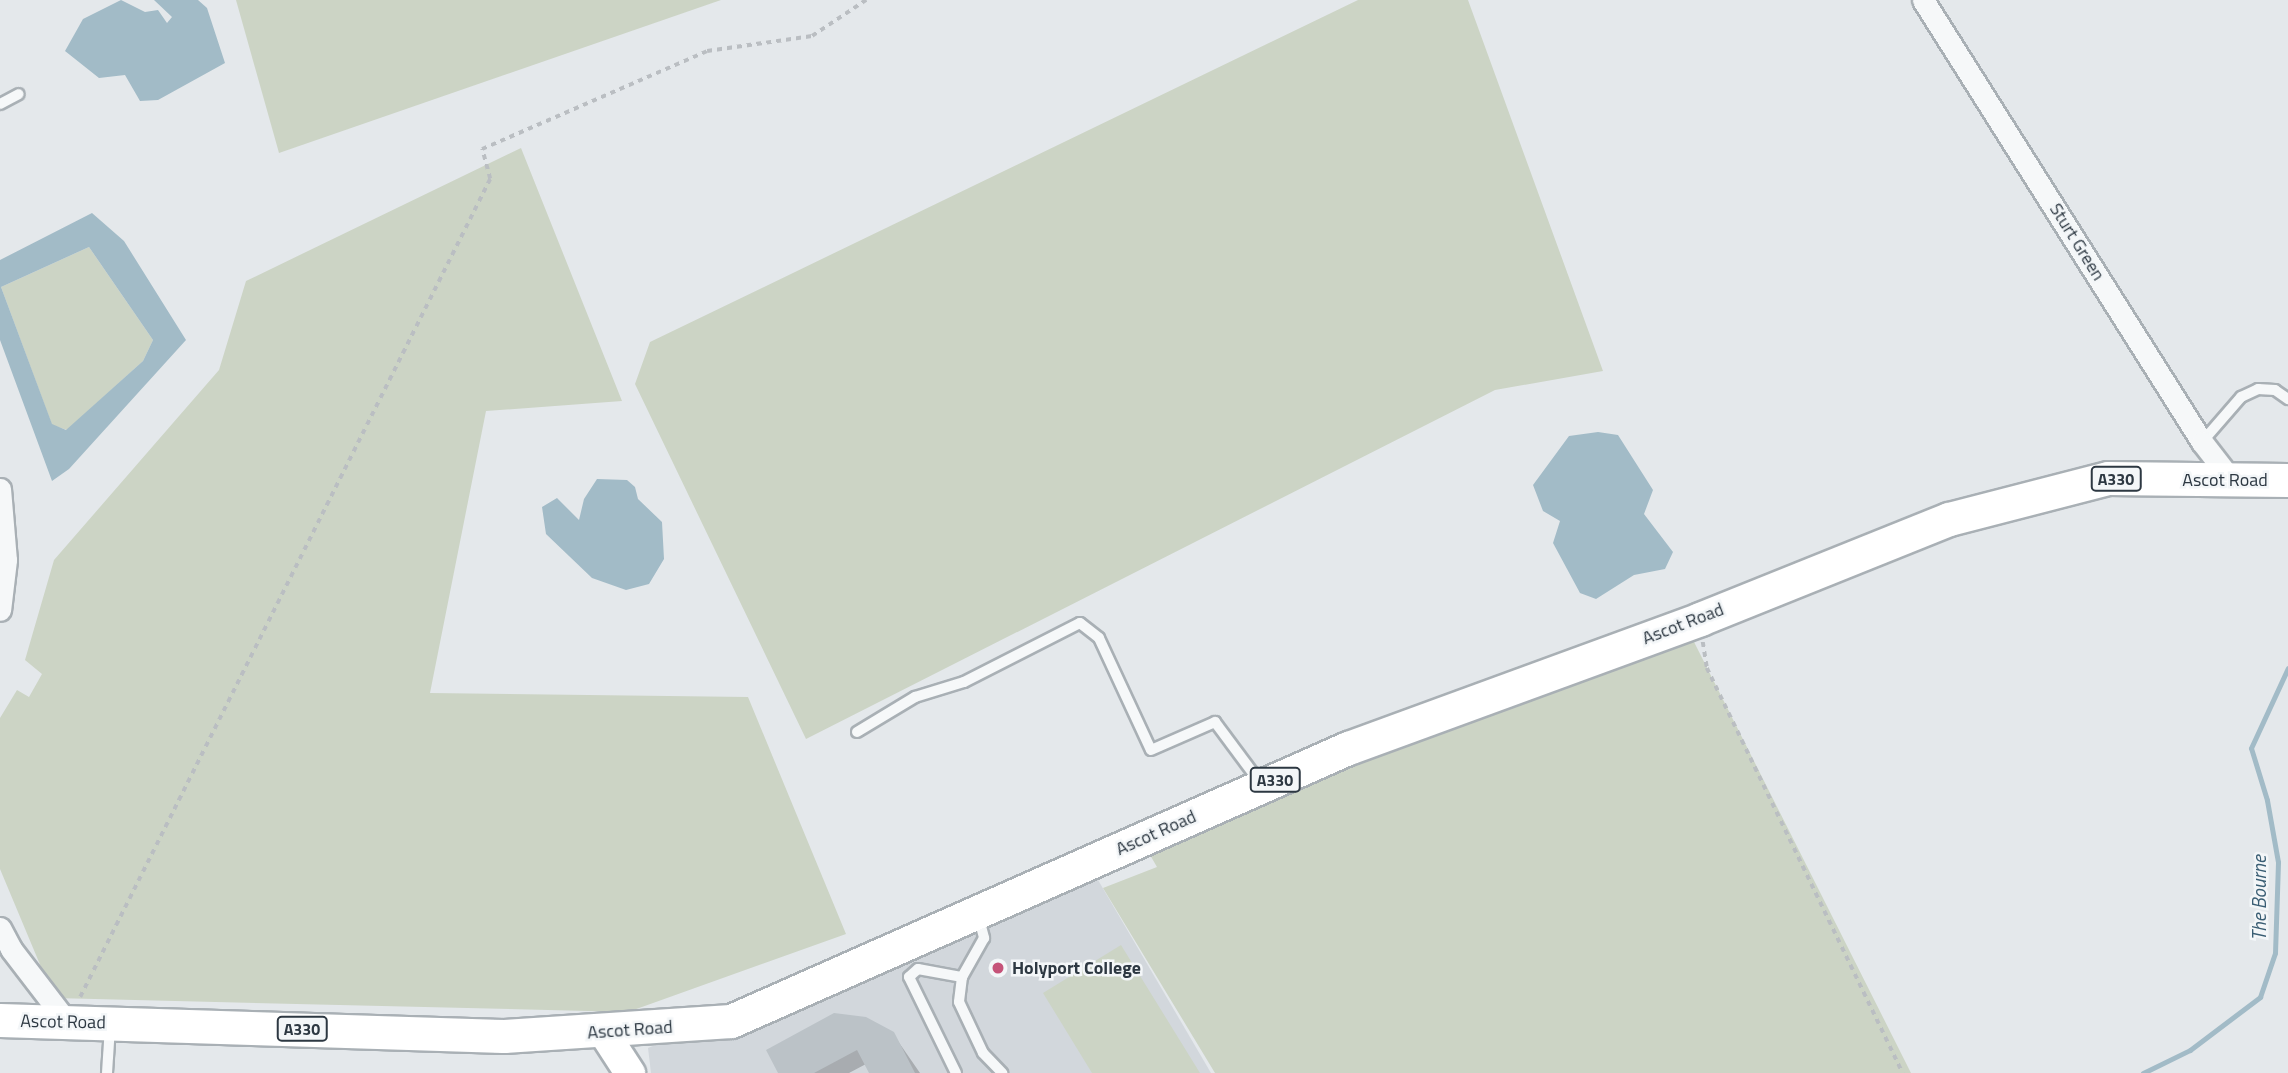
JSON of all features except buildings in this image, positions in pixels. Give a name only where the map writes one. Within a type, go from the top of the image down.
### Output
[{"type":"main road","name":"Ascot Road","points":[[0,1020],[504,1037],[604,1033],[732,1021],[1348,748],[1700,619],[1962,516],[2108,478],[2234,482],[2288,480]]},
{"type":"main road","points":[[604,1033],[629,1073]]},
{"type":"street","name":"Sturt Green","points":[[1923,0],[2202,442],[2234,482]]},
{"type":"street","points":[[0,489],[6,560],[0,610]]},
{"type":"street","points":[[0,928],[10,949],[67,1022]]},
{"type":"lane","points":[[0,104],[19,94]]},
{"type":"lane","points":[[2202,442],[2241,397],[2258,389],[2275,390],[2288,399]]},
{"type":"lane","points":[[857,732],[915,697],[964,682],[1080,623],[1099,638],[1151,751],[1215,722],[1248,761],[1262,786]]},
{"type":"lane","points":[[977,913],[983,945],[962,977],[959,1002],[983,1053],[1002,1073]]},
{"type":"lane","points":[[956,1073],[909,977],[918,969],[962,977]]},
{"type":"lane","points":[[107,1073],[110,1023]]},
{"type":"path","points":[[67,1022],[491,179],[482,149],[707,51],[812,36],[866,0]]},
{"type":"path","points":[[1700,619],[1707,668],[1903,1073]]},
{"type":"shaded area","name":"Holyport College","points":[[1091,868],[1211,1073],[651,1073],[648,1048]]},
{"type":"green space","points":[[236,0],[721,0],[279,153]]},
{"type":"green space","points":[[1358,0],[1468,0],[1603,371],[1495,390],[806,739],[635,384],[650,342]]},
{"type":"green space","points":[[521,148],[622,401],[486,411],[430,693],[748,697],[846,934],[628,1012],[54,998],[0,869],[0,718],[17,690],[29,697],[42,674],[25,660],[54,560],[219,370],[246,281]]},
{"type":"green space","points":[[89,247],[153,340],[143,361],[67,430],[52,425],[1,287]]},
{"type":"green space","points":[[1688,630],[1911,1073],[1215,1073],[1103,888],[1157,867],[1146,848]]},
{"type":"green space","points":[[1121,945],[1200,1073],[1092,1073],[1043,993]]},
{"type":"water","points":[[121,0],[145,12],[158,10],[167,23],[172,17],[154,0],[198,0],[207,8],[225,63],[158,100],[140,101],[125,75],[99,78],[65,51],[83,19]]},
{"type":"water","points":[[92,213],[124,241],[186,340],[69,469],[52,481],[0,340],[0,260]],"holes":[[[89,247],[153,340],[143,361],[66,430],[52,424],[1,287]]]},
{"type":"water","points":[[1598,432],[1618,435],[1653,490],[1644,514],[1673,552],[1665,569],[1634,575],[1596,599],[1580,593],[1553,543],[1560,521],[1543,511],[1533,485],[1569,436]]},
{"type":"water","points":[[597,479],[627,480],[635,487],[638,499],[662,522],[664,559],[649,584],[626,590],[592,578],[546,534],[542,507],[557,498],[579,520],[584,499]]},
{"type":"waterway","name":"The Bourne","points":[[2143,1073],[2190,1050],[2260,997],[2275,953],[2278,862],[2267,800],[2251,748],[2288,668]]},
{"type":"place","name":"Holyport College","points":[[998,968]]}]
